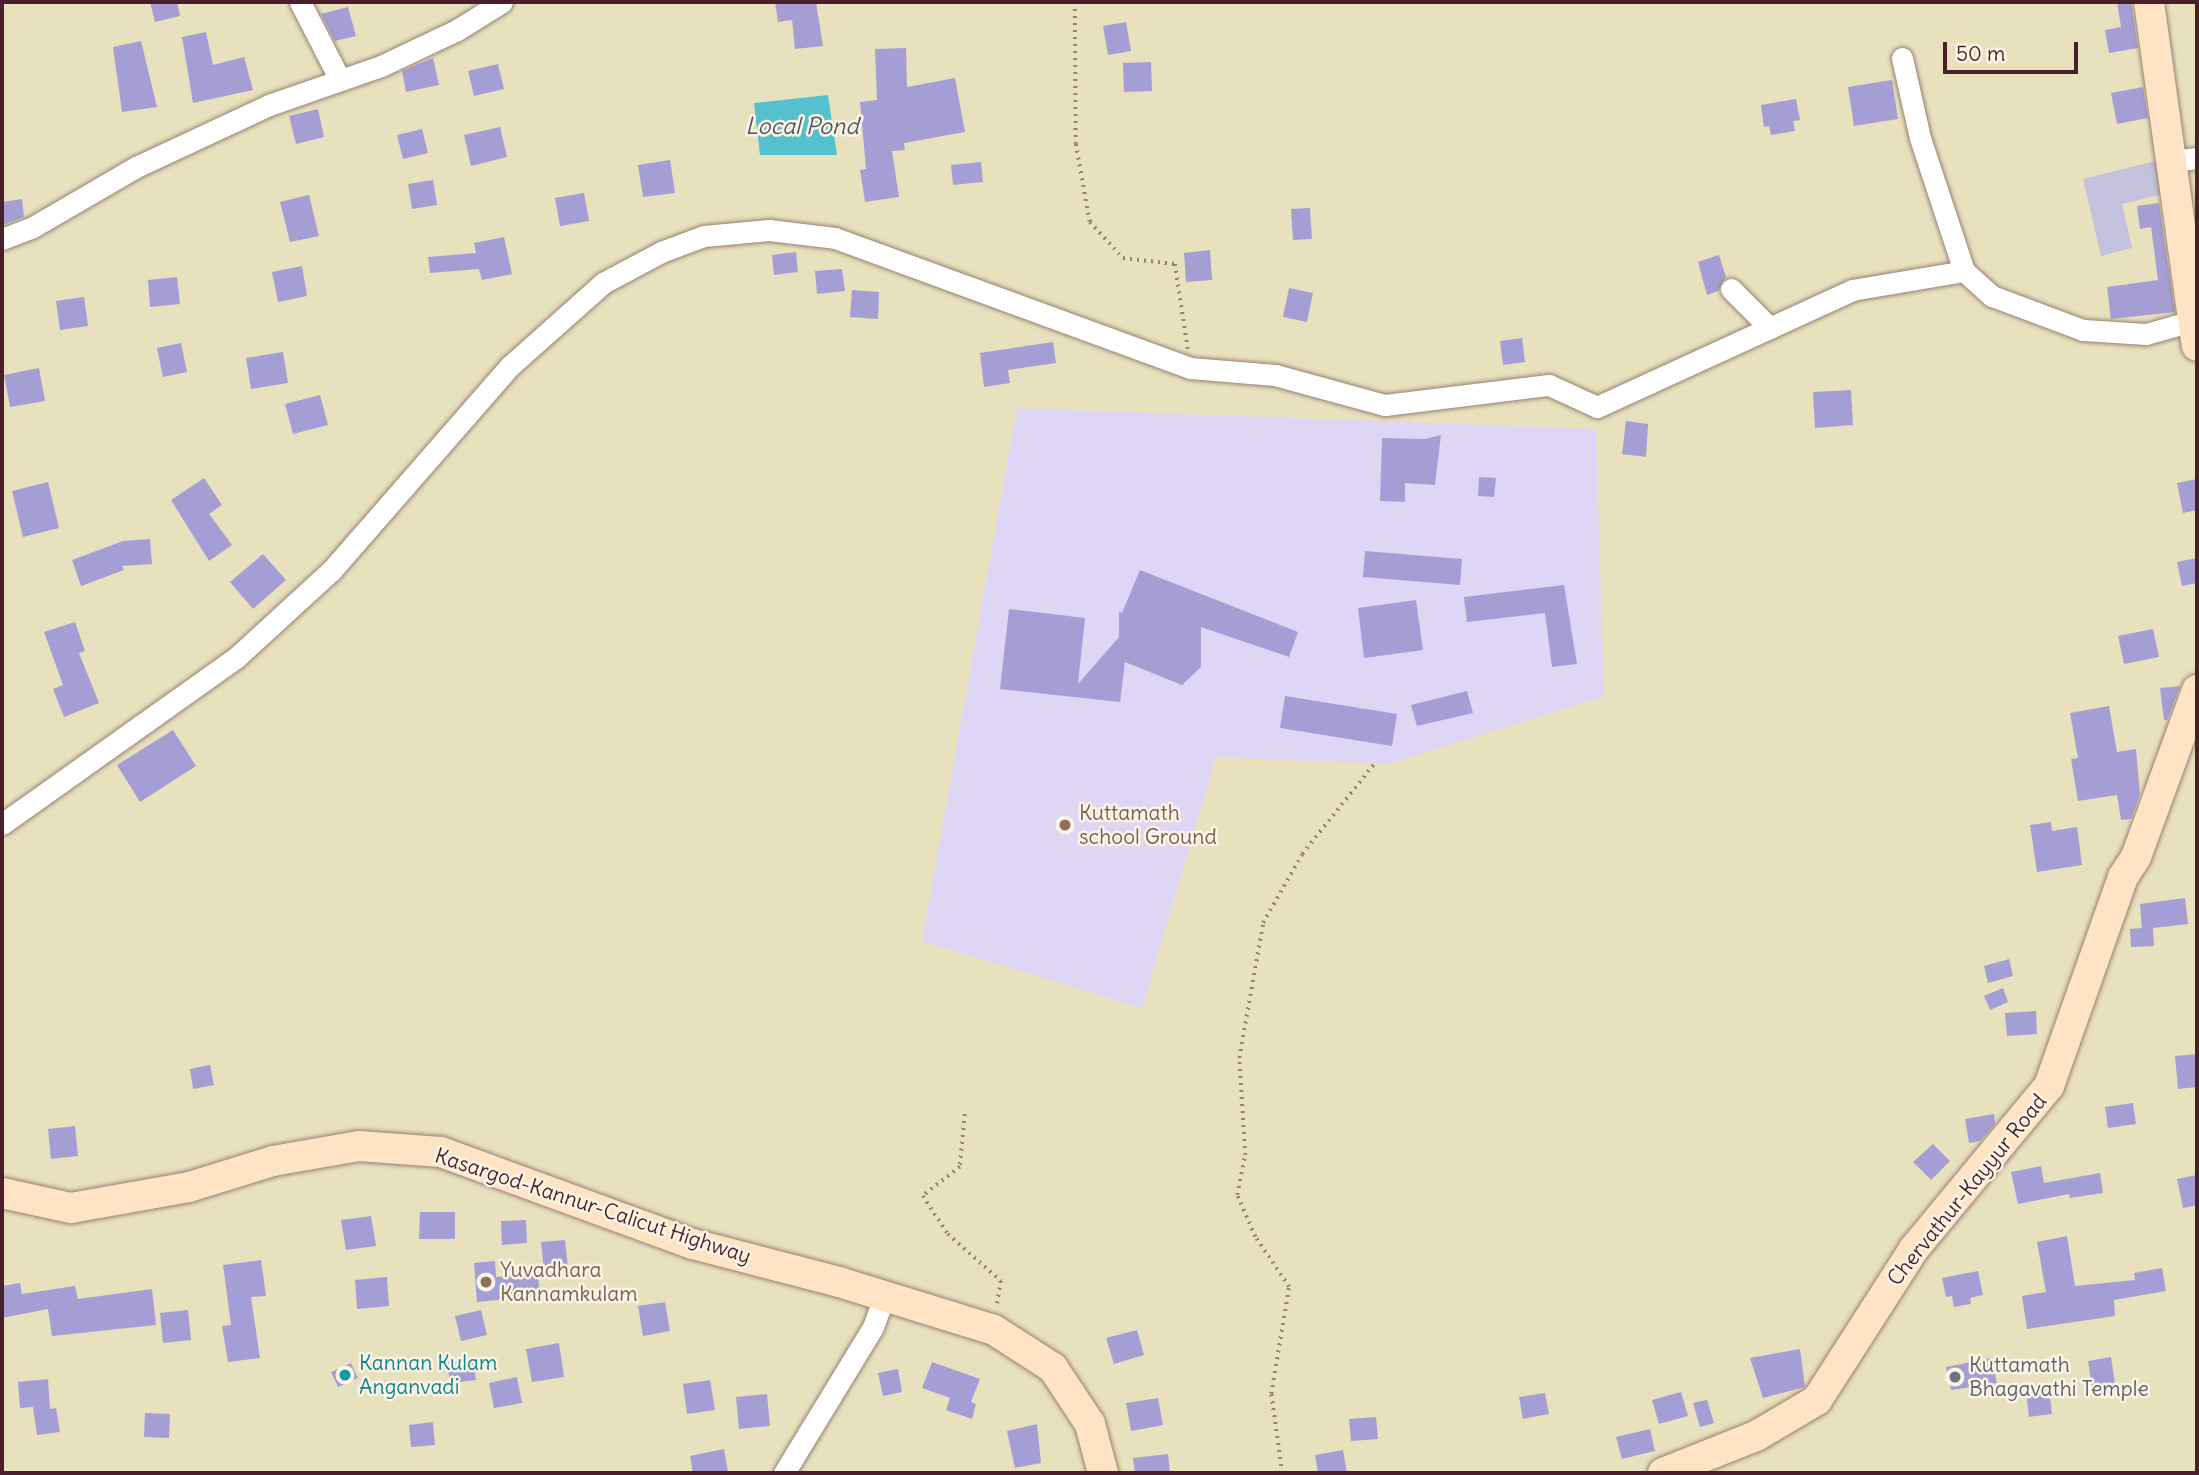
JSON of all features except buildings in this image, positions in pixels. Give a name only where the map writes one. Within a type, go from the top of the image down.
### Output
[{"type":"main road","points":[[2149,2],[2185,159],[2194,333]]},
{"type":"main road","name":"Chervathur-Kayyur Road","points":[[1663,1473],[1756,1436],[1817,1400],[1914,1249],[2049,1087],[2123,877],[2136,857],[2192,728],[2197,690]]},
{"type":"main road","name":"Kasargod-Kannur-Calicut Highway","points":[[2,1193],[71,1208],[190,1187],[272,1161],[359,1146],[440,1152],[693,1244],[884,1296],[994,1330],[1053,1368],[1090,1424],[1103,1473]]},
{"type":"street","points":[[300,2],[339,78]]},
{"type":"street","points":[[2,239],[33,227],[135,167],[269,105],[339,78],[381,66],[457,30],[502,2]]},
{"type":"street","points":[[1902,58],[1920,138],[1965,271],[1992,296],[2083,330],[2146,334],[2194,333]]},
{"type":"street","points":[[2,824],[237,657],[331,571],[510,366],[603,283],[661,252],[704,236],[769,230],[835,238],[1190,368],[1275,375],[1385,405],[1549,385],[1597,407],[1852,290],[1965,271]]},
{"type":"street","points":[[1731,289],[1770,328]]},
{"type":"street","points":[[785,1473],[873,1327],[884,1296]]},
{"type":"path","points":[[1075,2],[1076,144],[1090,222],[1123,258],[1175,264],[1190,368]]},
{"type":"path","points":[[1282,1473],[1271,1394],[1289,1287],[1255,1237],[1237,1195],[1245,1155],[1239,1058],[1249,1014],[1262,923],[1301,855],[1376,764]]},
{"type":"path","points":[[965,1114],[960,1167],[923,1196],[948,1234],[1000,1281],[994,1330]]},
{"type":"shaded area","points":[[2159,160],[2167,193],[2122,204],[2132,248],[2101,256],[2083,179]]},
{"type":"shaded area","points":[[1017,408],[1596,429],[1604,696],[1389,764],[1216,757],[1142,1008],[922,941]]},
{"type":"water","name":"Local Pond","points":[[828,95],[837,155],[760,155],[754,103]]},
{"type":"place","name":"Kuttamath school Ground","points":[[1065,825]]},
{"type":"place","name":"Yuvadhara Kannamkulam","points":[[486,1282]]},
{"type":"place","name":"Kannan Kulam Anganvadi","points":[[345,1375]]},
{"type":"place","name":"Kuttamath Bhagavathi Temple","points":[[1955,1377]]}]
